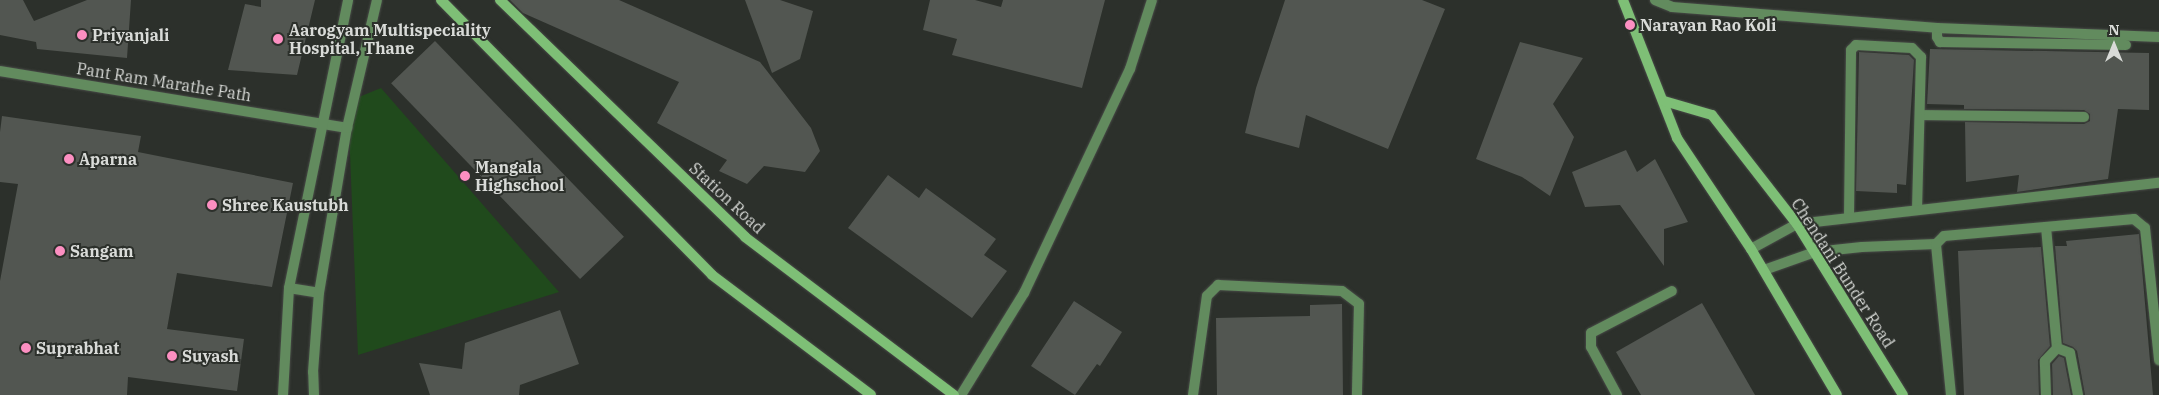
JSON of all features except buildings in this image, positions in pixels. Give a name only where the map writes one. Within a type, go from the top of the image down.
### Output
[{"type":"main road","points":[[442,0],[712,275],[871,395]]},
{"type":"main road","name":"Station Road","points":[[500,0],[745,238],[954,395]]},
{"type":"main road","points":[[1623,0],[1677,138],[1751,249],[1837,395]]},
{"type":"main road","name":"Chendani Bunder Road","points":[[1664,101],[1712,115],[1798,224],[1903,395]]},
{"type":"street","points":[[283,395],[289,288],[348,0]]},
{"type":"street","points":[[314,395],[313,372],[319,293],[347,128],[377,0]]},
{"type":"street","points":[[961,395],[1024,293],[1130,69],[1152,0]]},
{"type":"street","points":[[1655,0],[1672,7],[1937,28],[2159,37]]},
{"type":"street","points":[[1937,28],[1937,37],[1940,42],[2126,46]]},
{"type":"street","points":[[1849,217],[1851,50],[1856,45],[1912,48],[1921,57],[1921,115],[1917,209]]},
{"type":"street","name":"Pant Ram Marathe Path","points":[[0,72],[347,128]]},
{"type":"street","points":[[1921,115],[2084,117]]},
{"type":"street","points":[[1751,249],[1798,224],[2159,183]]},
{"type":"street","points":[[1764,270],[1815,252],[1862,247],[1936,244],[1944,236],[2134,219],[2145,228],[2159,360]]},
{"type":"street","points":[[2046,227],[2057,348],[2045,361],[2046,395]]},
{"type":"street","points":[[1936,244],[1951,395]]},
{"type":"street","points":[[1193,395],[1206,296],[1218,285],[1342,291],[1359,304],[1357,395]]},
{"type":"street","points":[[289,288],[319,293]]},
{"type":"street","points":[[1617,395],[1591,347],[1591,333],[1672,291]]},
{"type":"street","points":[[2057,348],[2070,353],[2078,395]]},
{"type":"green space","points":[[381,88],[559,292],[358,355],[349,128],[354,99]]},
{"type":"place","name":"Narayan Rao Koli","points":[[1630,25]]},
{"type":"place","name":"Priyanjali","points":[[82,35]]},
{"type":"place","name":"Aarogyam Multispeciality Hospital, Thane","points":[[278,39]]},
{"type":"place","name":"Aparna","points":[[69,159]]},
{"type":"place","name":"Mangala Highschool","points":[[465,176]]},
{"type":"place","name":"Shree Kaustubh","points":[[212,205]]},
{"type":"place","name":"Sangam","points":[[60,251]]},
{"type":"place","name":"Suprabhat","points":[[26,348]]},
{"type":"place","name":"Suyash","points":[[172,356]]}]
